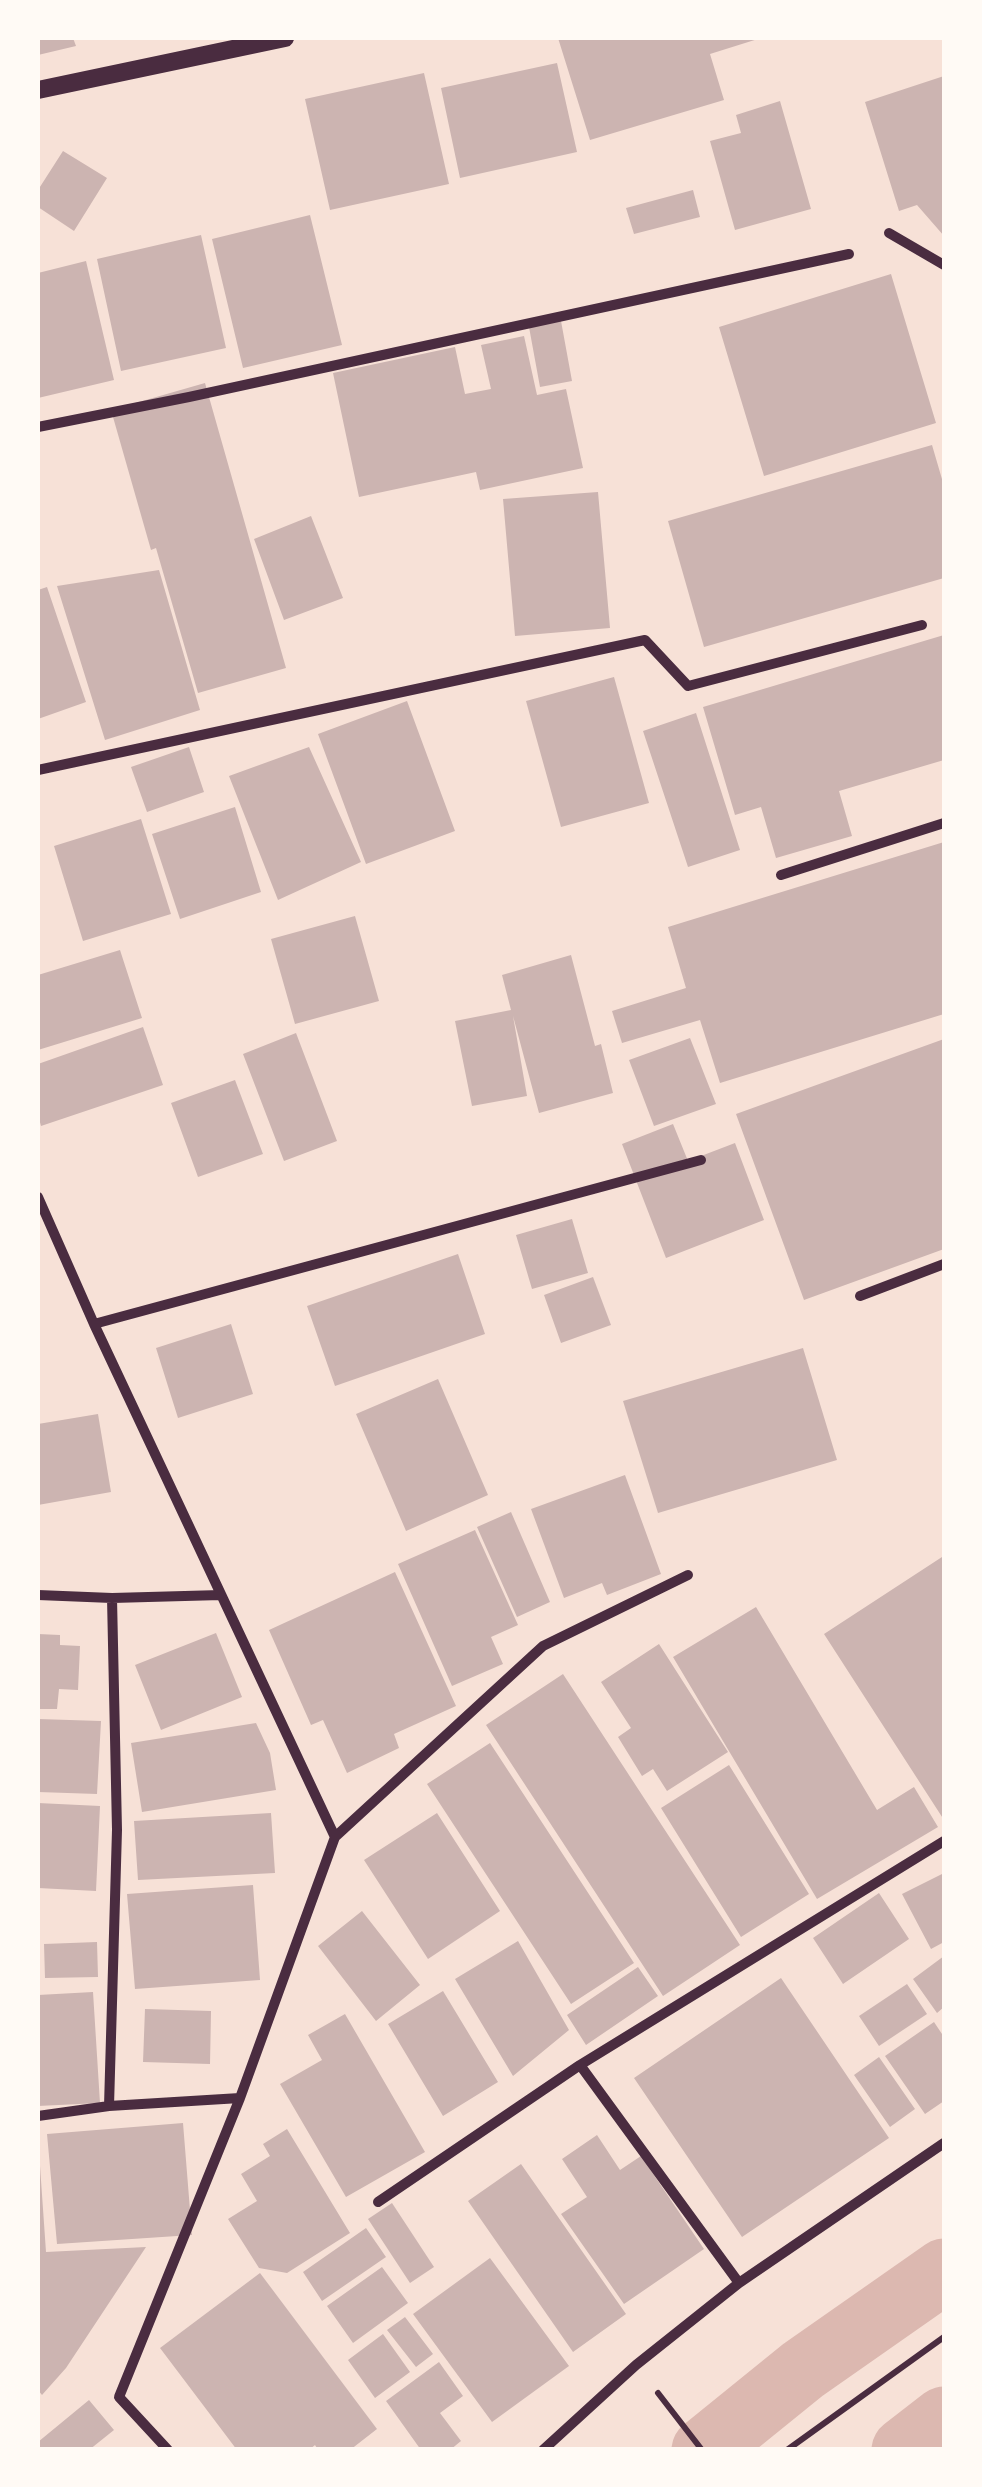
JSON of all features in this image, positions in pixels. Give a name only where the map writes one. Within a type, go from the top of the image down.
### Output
[{"type":"street","points":[[38,90],[285,38]]},
{"type":"street","points":[[889,233],[944,265]]},
{"type":"street","points":[[38,426],[849,254]]},
{"type":"street","points":[[38,770],[645,640],[688,686],[922,626]]},
{"type":"street","points":[[781,874],[944,823]]},
{"type":"street","points":[[94,1324],[701,1160]]},
{"type":"street","points":[[38,1197],[335,1837]]},
{"type":"street","points":[[860,1296],[944,1264]]},
{"type":"street","points":[[168,2450],[119,2397],[240,2098],[335,1837],[543,1646],[688,1575]]},
{"type":"street","points":[[38,1595],[222,1596]]},
{"type":"street","points":[[109,2106],[117,1830],[112,1598]]},
{"type":"street","points":[[378,2202],[580,2065],[944,1841]]},
{"type":"street","points":[[580,2065],[739,2283]]},
{"type":"street","points":[[38,2116],[109,2106],[240,2098]]},
{"type":"street","points":[[543,2450],[636,2365],[739,2283],[944,2143]]},
{"type":"path","points":[[787,2450],[944,2338]]},
{"type":"path","points":[[636,2365],[702,2450]]},
{"type":"building","points":[[38,38],[73,38],[76,46],[38,55]]},
{"type":"building","points":[[558,38],[761,38],[710,54],[724,100],[590,140]]},
{"type":"building","points":[[557,63],[577,152],[460,178],[441,88]]},
{"type":"building","points":[[424,73],[449,184],[330,210],[305,99]]},
{"type":"building","points":[[944,76],[944,236],[917,205],[899,211],[865,102]]},
{"type":"building","points":[[780,101],[811,209],[735,230],[710,141],[741,133],[736,115]]},
{"type":"building","points":[[63,151],[107,178],[74,231],[38,207],[38,190]]},
{"type":"building","points":[[693,190],[700,217],[634,234],[626,208]]},
{"type":"building","points":[[310,215],[342,345],[243,368],[212,239]]},
{"type":"building","points":[[201,235],[226,348],[121,371],[97,259]]},
{"type":"building","points":[[86,261],[114,380],[38,398],[38,273]]},
{"type":"building","points":[[891,274],[936,423],[764,476],[719,327]]},
{"type":"building","points":[[561,321],[572,381],[540,387],[529,327]]},
{"type":"building","points":[[524,336],[537,395],[566,389],[583,468],[480,490],[476,472],[359,497],[333,373],[455,347],[465,394],[491,389],[481,345]]},
{"type":"building","points":[[205,383],[286,668],[198,693],[111,410]]},
{"type":"building","points":[[932,445],[944,486],[944,578],[704,647],[668,521]]},
{"type":"building","points":[[598,492],[610,628],[515,636],[503,499]]},
{"type":"building","points":[[311,516],[343,598],[284,620],[254,539]]},
{"type":"building","points":[[159,570],[200,710],[105,740],[57,586]]},
{"type":"building","points":[[47,587],[86,702],[38,719],[38,590]]},
{"type":"building","points":[[944,635],[944,760],[839,791],[852,836],[776,858],[761,807],[735,815],[703,707]]},
{"type":"building","points":[[614,677],[649,803],[561,827],[526,701]]},
{"type":"building","points":[[407,701],[455,831],[366,864],[318,734]]},
{"type":"building","points":[[696,713],[740,850],[688,867],[643,731]]},
{"type":"building","points":[[189,747],[204,792],[147,812],[131,767]]},
{"type":"building","points":[[309,747],[361,862],[278,900],[229,776]]},
{"type":"building","points":[[235,807],[261,892],[180,919],[152,834]]},
{"type":"building","points":[[141,819],[171,914],[83,941],[54,846]]},
{"type":"building","points":[[944,842],[944,1014],[720,1083],[700,1020],[622,1043],[612,1011],[686,988],[668,927]]},
{"type":"building","points":[[355,916],[379,1001],[295,1024],[271,939]]},
{"type":"building","points":[[120,950],[142,1018],[38,1050],[38,975]]},
{"type":"building","points":[[571,955],[595,1046],[601,1044],[613,1093],[539,1113],[513,1016],[527,1096],[472,1106],[455,1021],[511,1010],[502,975]]},
{"type":"building","points":[[143,1027],[163,1085],[41,1126],[38,1064]]},
{"type":"building","points":[[296,1033],[337,1141],[284,1161],[243,1054]]},
{"type":"building","points":[[690,1038],[716,1104],[654,1126],[629,1060]]},
{"type":"building","points":[[944,1039],[944,1249],[804,1300],[736,1114]]},
{"type":"building","points":[[235,1080],[263,1154],[198,1177],[171,1103]]},
{"type":"building","points":[[673,1124],[688,1161],[735,1143],[764,1220],[666,1258],[622,1144]]},
{"type":"building","points":[[572,1219],[588,1273],[532,1289],[516,1235]]},
{"type":"building","points":[[458,1254],[485,1334],[335,1386],[307,1306]]},
{"type":"building","points":[[593,1277],[611,1325],[561,1343],[544,1295]]},
{"type":"building","points":[[231,1324],[253,1394],[178,1418],[156,1348]]},
{"type":"building","points":[[803,1348],[837,1460],[658,1513],[623,1401]]},
{"type":"building","points":[[438,1379],[488,1495],[406,1531],[356,1414]]},
{"type":"building","points":[[98,1414],[111,1492],[38,1505],[38,1424]]},
{"type":"building","points":[[625,1475],[661,1574],[607,1595],[602,1583],[564,1598],[531,1509]]},
{"type":"building","points":[[511,1512],[550,1602],[517,1617],[477,1527]]},
{"type":"building","points":[[475,1530],[518,1625],[491,1637],[503,1664],[452,1686],[398,1564]]},
{"type":"building","points":[[942,1557],[944,1560],[944,1820],[824,1634]]},
{"type":"building","points":[[395,1572],[456,1706],[394,1734],[399,1748],[347,1773],[323,1720],[311,1725],[269,1630]]},
{"type":"building","points":[[756,1607],[877,1810],[914,1787],[938,1827],[817,1899],[673,1657]]},
{"type":"building","points":[[216,1633],[242,1697],[161,1730],[135,1665]]},
{"type":"building","points":[[38,1634],[60,1635],[60,1645],[80,1646],[78,1690],[59,1689],[57,1709],[38,1709]]},
{"type":"building","points":[[659,1644],[728,1752],[667,1791],[653,1769],[642,1776],[618,1737],[631,1728],[601,1682]]},
{"type":"building","points":[[563,1674],[740,1945],[663,1996],[486,1725]]},
{"type":"building","points":[[38,1719],[101,1721],[97,1794],[38,1792]]},
{"type":"building","points":[[256,1723],[270,1753],[276,1790],[142,1812],[131,1743]]},
{"type":"building","points":[[490,1743],[634,1963],[571,2004],[427,1784]]},
{"type":"building","points":[[729,1765],[809,1894],[741,1937],[661,1808]]},
{"type":"building","points":[[38,1803],[100,1806],[96,1891],[38,1888]]},
{"type":"building","points":[[271,1813],[275,1873],[138,1880],[134,1821]]},
{"type":"building","points":[[437,1813],[500,1911],[428,1959],[364,1860]]},
{"type":"building","points":[[944,1873],[944,1942],[931,1949],[902,1894]]},
{"type":"building","points":[[253,1885],[260,1980],[135,1989],[127,1894]]},
{"type":"building","points":[[879,1893],[909,1939],[843,1984],[813,1938]]},
{"type":"building","points":[[362,1911],[420,1985],[376,2021],[318,1946]]},
{"type":"building","points":[[518,1941],[569,2030],[513,2076],[455,1979]]},
{"type":"building","points":[[97,1942],[98,1977],[45,1978],[44,1944]]},
{"type":"building","points":[[944,1956],[944,2007],[937,2013],[913,1979]]},
{"type":"building","points":[[638,1967],[658,1996],[586,2045],[567,2015]]},
{"type":"building","points":[[781,1978],[889,2138],[742,2237],[634,2078]]},
{"type":"building","points":[[907,1984],[927,2014],[879,2046],[859,2016]]},
{"type":"building","points":[[443,1991],[498,2082],[443,2116],[388,2024]]},
{"type":"building","points":[[93,1992],[100,2103],[38,2106],[38,1995]]},
{"type":"building","points":[[145,2009],[211,2011],[210,2064],[143,2062]]},
{"type":"building","points":[[345,2014],[425,2152],[346,2197],[280,2084],[322,2060],[308,2035]]},
{"type":"building","points":[[934,2022],[944,2037],[944,2101],[925,2114],[885,2056]]},
{"type":"building","points":[[879,2057],[915,2109],[890,2127],[854,2075]]},
{"type":"building","points":[[183,2123],[192,2235],[57,2244],[47,2134]]},
{"type":"building","points":[[287,2129],[350,2233],[287,2273],[259,2268],[228,2219],[257,2201],[241,2174],[270,2156],[263,2144]]},
{"type":"building","points":[[597,2135],[620,2170],[641,2156],[704,2249],[624,2304],[561,2214],[587,2197],[562,2159]]},
{"type":"building","points":[[521,2164],[626,2314],[573,2352],[468,2201]]},
{"type":"building","points":[[38,2166],[46,2252],[146,2247],[66,2368],[42,2395],[38,2390]]},
{"type":"building","points":[[392,2203],[434,2267],[410,2283],[368,2219]]},
{"type":"building","points":[[366,2228],[386,2257],[322,2301],[303,2272]]},
{"type":"building","points":[[490,2258],[569,2366],[492,2422],[413,2314]]},
{"type":"building","points":[[382,2267],[408,2303],[353,2343],[327,2306]]},
{"type":"building","points":[[260,2273],[377,2429],[350,2450],[318,2450],[315,2445],[309,2450],[237,2450],[160,2348]]},
{"type":"building","points":[[405,2317],[433,2354],[416,2367],[387,2330]]},
{"type":"building","points":[[383,2334],[410,2372],[375,2398],[348,2360]]},
{"type":"building","points":[[439,2362],[463,2396],[440,2413],[461,2441],[450,2450],[421,2450],[386,2401]]},
{"type":"building","points":[[89,2400],[114,2430],[89,2450],[38,2450],[38,2442]]},
{"type":"waterway","points":[[704,2450],[804,2369],[944,2271]]},
{"type":"waterway","points":[[904,2450],[944,2419]]}]
